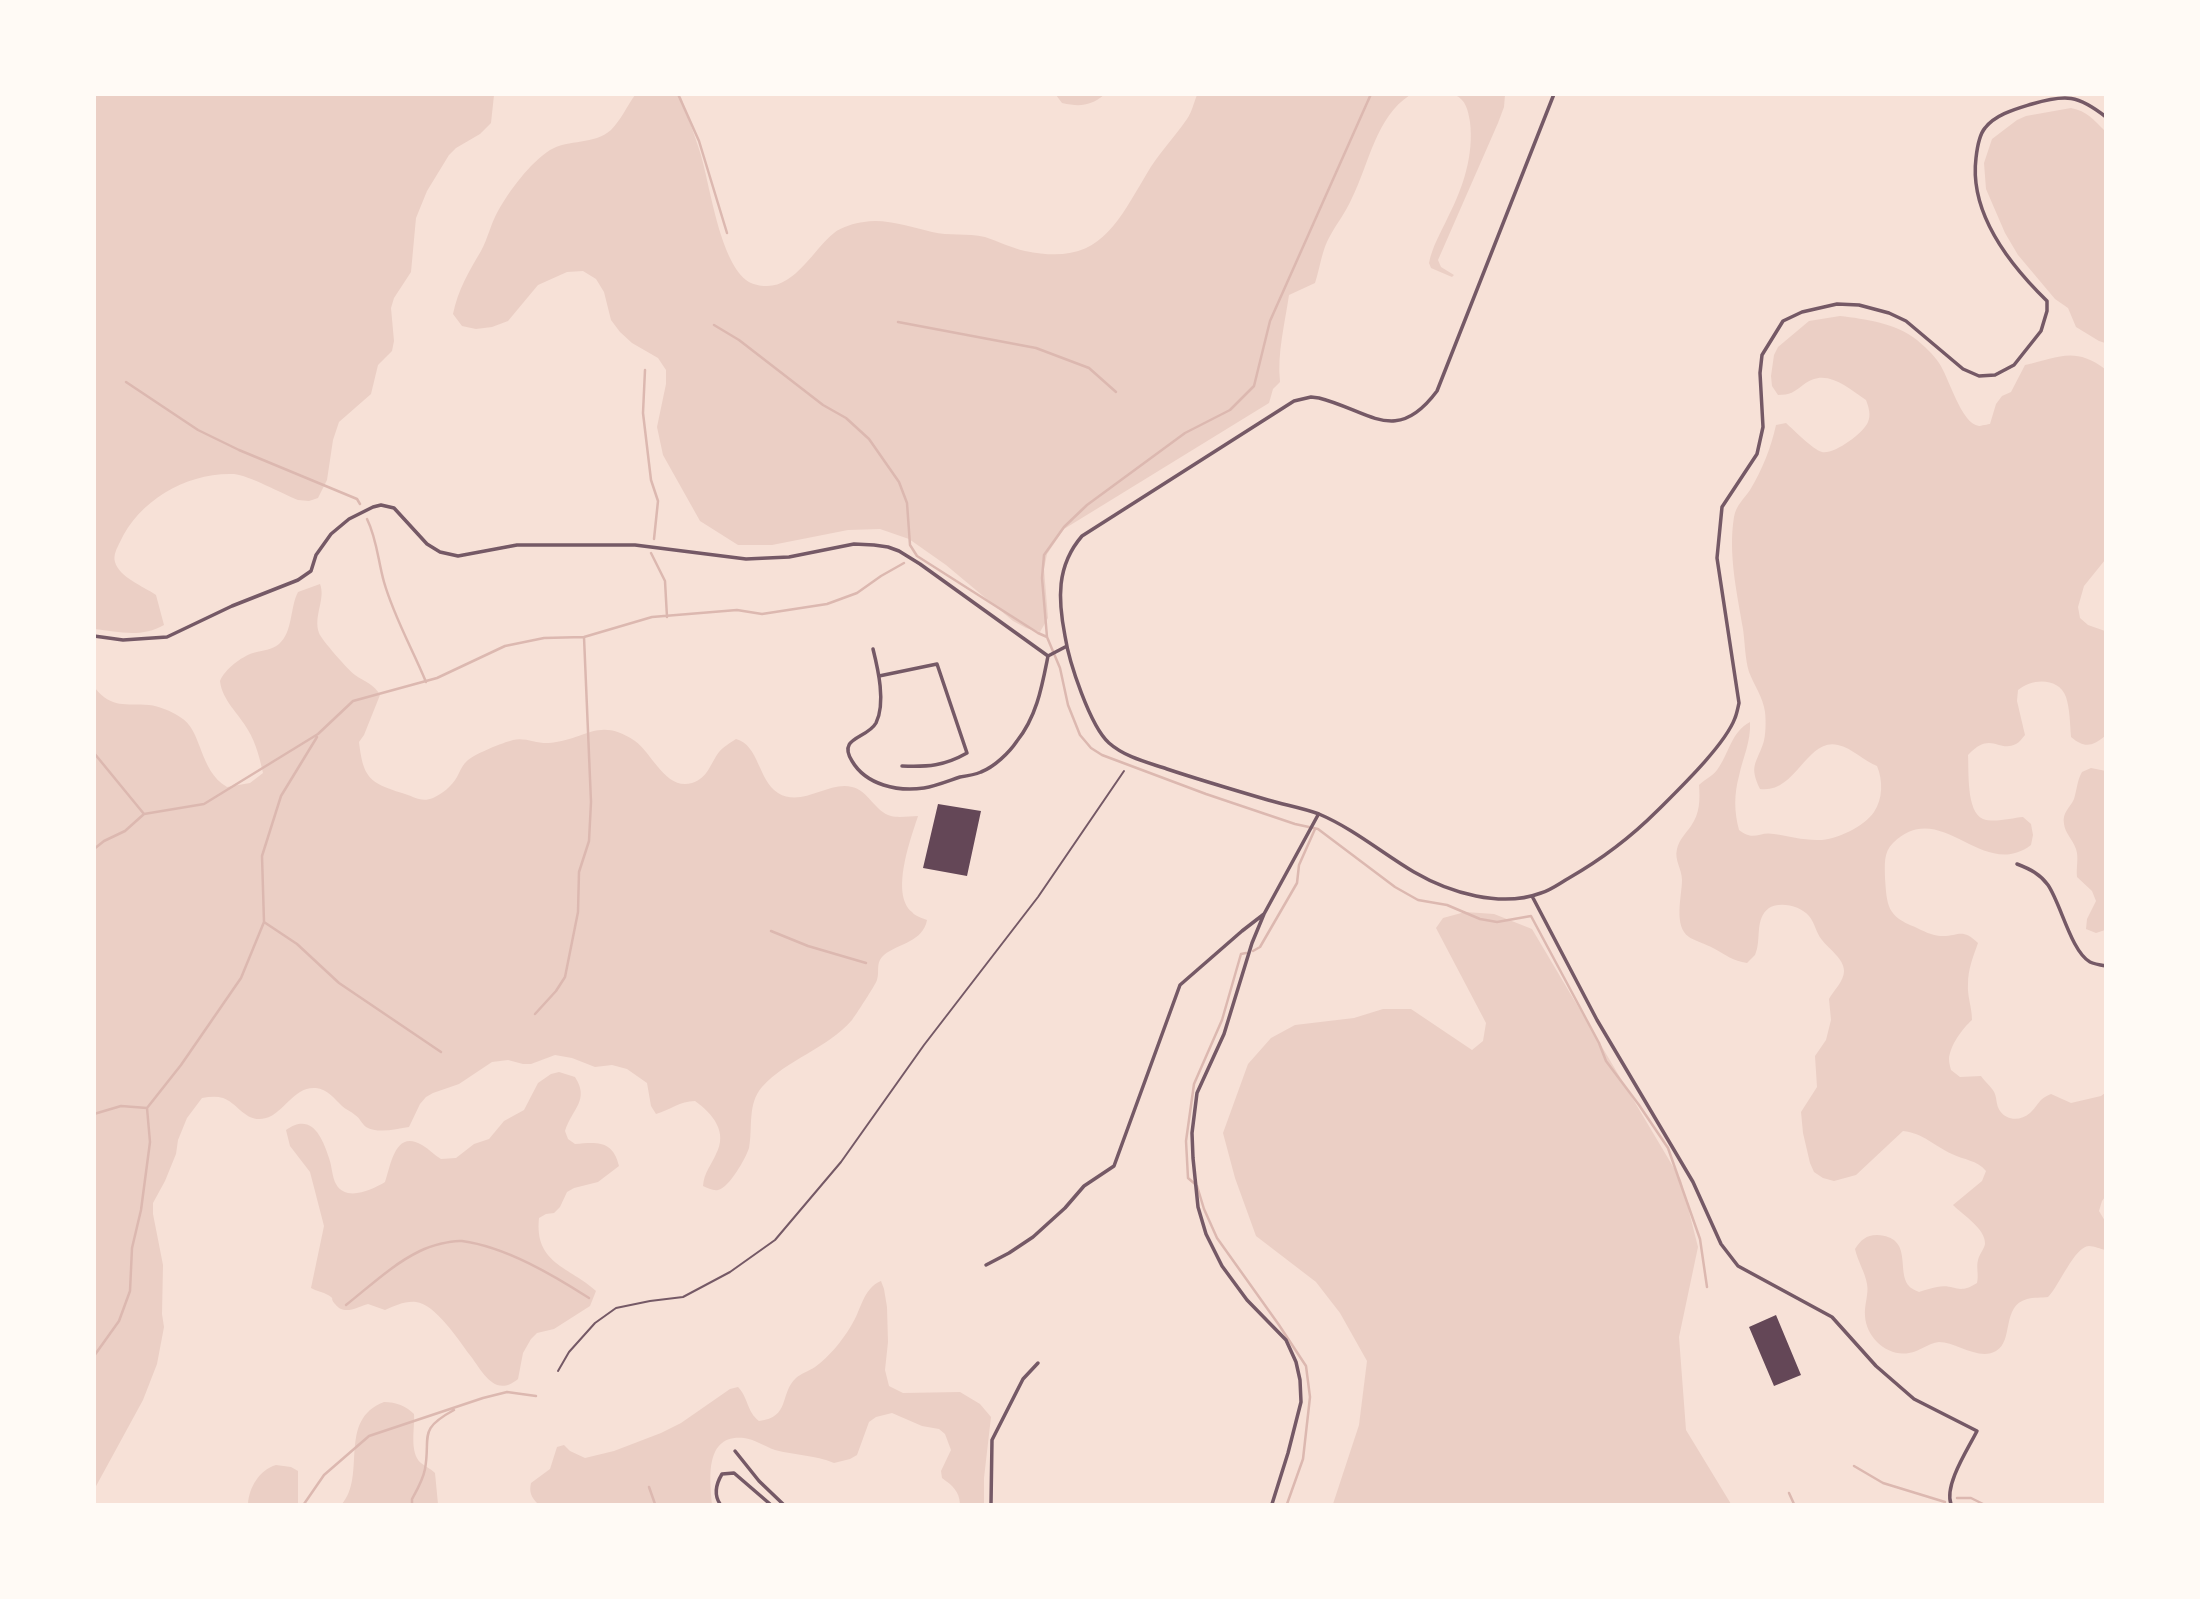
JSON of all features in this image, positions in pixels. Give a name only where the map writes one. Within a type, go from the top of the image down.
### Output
[{"type":"street","points":[[1553,94],[1437,391],[1425,407],[1410,418],[1392,421],[1319,398],[1294,401],[1095,526],[1072,548],[1060,581],[1060,607],[1067,646],[1091,716],[1107,741],[1117,749],[1133,758],[1186,776],[1318,814],[1363,838],[1438,885],[1477,896],[1507,899],[1532,896],[1552,888],[1595,864],[1630,838],[1721,743],[1735,718],[1739,703],[1717,558],[1722,507],[1757,454],[1763,427],[1760,373],[1762,355],[1783,321],[1817,308],[1837,304],[1859,305],[1906,321],[1963,369],[1979,376],[1994,375],[2014,365],[2041,331],[2047,301],[2023,277],[1993,233],[1983,211],[1975,168],[1984,129],[1998,117],[2022,107],[2068,97],[2089,104],[2105,117]]},
{"type":"street","points":[[94,636],[123,640],[167,637],[232,606],[298,580],[311,572],[316,555],[331,534],[349,519],[381,505],[394,508],[427,544],[440,552],[458,556],[517,545],[635,545],[746,559],[789,557],[854,544],[888,547],[930,571],[1048,656]]},
{"type":"street","points":[[873,649],[881,695],[877,721],[870,731],[849,744],[851,760],[873,781],[896,788],[924,788],[982,772],[1001,759],[1018,740],[1038,704],[1048,656],[1067,646]]},
{"type":"street","points":[[879,676],[937,664],[967,752],[950,762],[902,766]]},
{"type":"street","points":[[1272,1504],[1301,1402],[1300,1380],[1296,1362],[1286,1340],[1247,1300],[1222,1266],[1206,1234],[1198,1207],[1192,1133],[1197,1093],[1224,1034],[1252,943],[1318,814]]},
{"type":"street","points":[[2017,864],[2035,871],[2048,885],[2072,937],[2085,958],[2091,963],[2105,966]]},
{"type":"street","points":[[1532,896],[1597,1020],[1693,1182],[1721,1244],[1738,1266],[1832,1317],[1876,1366],[1914,1399],[1977,1431],[1953,1479],[1948,1498],[1951,1504]]},
{"type":"street","points":[[986,1265],[1033,1237],[1059,1215],[1084,1186],[1114,1166],[1180,985],[1264,915]]},
{"type":"street","points":[[991,1504],[992,1440],[1023,1379],[1038,1363]]},
{"type":"street","points":[[735,1451],[759,1481],[783,1504]]},
{"type":"street","points":[[720,1504],[716,1497],[718,1480],[722,1474],[729,1472],[734,1473],[771,1504]]},
{"type":"lane","points":[[558,1371],[569,1352],[595,1323],[616,1308],[683,1297],[730,1272],[775,1240],[841,1162],[924,1045],[1038,897],[1124,771]]},
{"type":"shaded area","points":[[95,94],[494,95],[491,123],[449,155],[427,191],[416,218],[411,272],[394,298],[391,308],[394,341],[392,351],[378,365],[371,394],[339,422],[333,440],[327,480],[318,498],[298,500],[234,474],[199,478],[167,491],[152,502],[128,527],[115,557],[121,572],[156,595],[164,625],[139,633],[95,629]]},
{"type":"shaded area","points":[[635,95],[681,97],[700,152],[722,238],[729,255],[746,280],[766,286],[786,281],[837,231],[872,221],[938,233],[978,236],[1020,250],[1050,254],[1070,253],[1086,248],[1113,227],[1124,212],[1151,167],[1189,116],[1197,95],[1410,95],[1398,104],[1381,128],[1350,203],[1327,241],[1315,283],[1289,295],[1280,349],[1280,382],[1273,389],[1269,403],[1064,529],[1047,554],[1044,569],[1048,618],[1040,632],[1013,621],[946,565],[909,539],[880,529],[848,530],[772,545],[738,545],[700,521],[663,455],[657,427],[666,384],[666,370],[658,358],[632,343],[620,332],[611,320],[604,292],[596,279],[583,271],[567,272],[538,285],[508,321],[492,327],[476,329],[462,326],[453,314],[461,289],[493,220],[514,186],[535,162],[557,147],[604,135],[618,122]]},
{"type":"shaded area","points":[[1056,95],[1104,95],[1080,105],[1062,103]]},
{"type":"shaded area","points":[[1455,95],[1505,95],[1498,123],[1438,260],[1441,267],[1454,275],[1452,277],[1431,268],[1429,263],[1434,245],[1458,195],[1469,159],[1470,122],[1464,103]]},
{"type":"shaded area","points":[[2071,108],[2086,114],[2105,131],[2105,343],[2076,327],[2068,308],[2055,299],[2018,255],[1986,189],[1984,163],[1992,139],[2026,116]]},
{"type":"shaded area","points":[[1840,316],[1890,326],[1917,340],[1939,363],[1961,409],[1979,426],[1990,424],[1996,404],[2002,396],[2011,392],[2025,365],[2057,357],[2075,356],[2105,369],[2105,560],[2084,586],[2078,607],[2080,618],[2088,625],[2105,631],[2105,736],[2088,745],[2076,741],[2071,737],[2063,690],[2045,681],[2024,686],[2018,690],[2017,701],[2025,735],[2010,746],[1989,743],[1976,748],[1968,755],[1969,780],[1971,800],[1978,815],[1992,821],[2023,817],[2031,824],[2031,845],[2013,854],[1996,854],[1945,833],[1928,829],[1911,831],[1893,843],[1885,859],[1888,903],[1899,919],[1930,934],[1964,934],[1978,943],[1968,979],[1972,1020],[1954,1043],[1949,1059],[1951,1070],[1960,1077],[1981,1076],[1994,1092],[2000,1111],[2006,1117],[2014,1119],[2026,1116],[2041,1100],[2051,1094],[2071,1103],[2105,1093],[2105,1197],[2099,1211],[2105,1221],[2105,1250],[2091,1246],[2083,1248],[2048,1297],[2029,1298],[2019,1303],[2011,1316],[2001,1346],[1996,1351],[1982,1354],[1939,1342],[1913,1352],[1893,1352],[1879,1344],[1866,1324],[1867,1284],[1855,1249],[1870,1236],[1888,1237],[1896,1242],[1902,1256],[1905,1280],[1919,1292],[1943,1286],[1965,1289],[1977,1283],[1977,1263],[1985,1244],[1984,1238],[1978,1228],[1953,1205],[1982,1181],[1986,1171],[1923,1137],[1903,1131],[1856,1175],[1834,1181],[1814,1172],[1803,1133],[1801,1112],[1817,1087],[1815,1056],[1826,1040],[1831,1020],[1829,999],[1844,975],[1842,962],[1820,937],[1805,912],[1790,906],[1774,906],[1764,913],[1755,955],[1747,963],[1689,937],[1681,926],[1682,880],[1676,853],[1679,843],[1698,811],[1699,785],[1715,772],[1734,737],[1750,722],[1748,743],[1735,796],[1739,830],[1753,836],[1769,833],[1824,840],[1848,832],[1863,823],[1874,812],[1879,801],[1881,783],[1877,766],[1838,745],[1827,745],[1818,749],[1783,783],[1760,789],[1754,770],[1765,737],[1765,712],[1748,667],[1733,559],[1732,531],[1735,513],[1762,467],[1776,425],[1786,423],[1813,447],[1827,452],[1847,443],[1868,422],[1866,400],[1828,378],[1811,380],[1792,393],[1782,395],[1778,395],[1772,386],[1774,355],[1778,347],[1809,321]]},
{"type":"shaded area","points":[[320,584],[322,596],[317,620],[319,633],[347,667],[380,695],[359,742],[366,771],[382,786],[425,800],[433,798],[450,787],[468,760],[508,741],[518,739],[549,743],[601,730],[611,730],[635,741],[660,770],[675,782],[692,783],[702,778],[719,752],[736,739],[749,748],[771,787],[787,797],[796,798],[843,786],[852,787],[863,792],[885,814],[897,817],[918,816],[904,866],[903,892],[906,904],[912,912],[927,920],[916,938],[881,958],[876,983],[852,1020],[831,1039],[783,1069],[762,1087],[752,1108],[747,1153],[732,1178],[718,1190],[703,1186],[720,1138],[717,1124],[708,1112],[695,1101],[690,1101],[656,1114],[651,1106],[647,1083],[627,1069],[612,1065],[595,1067],[555,1055],[531,1064],[508,1060],[492,1062],[459,1084],[426,1097],[409,1127],[387,1130],[366,1127],[357,1116],[324,1090],[316,1088],[301,1091],[272,1115],[259,1119],[248,1116],[223,1098],[202,1098],[187,1118],[178,1140],[176,1154],[153,1203],[163,1265],[164,1327],[157,1364],[143,1400],[95,1488],[95,688],[113,702],[153,706],[176,715],[193,731],[205,761],[218,780],[227,787],[250,783],[263,773],[259,757],[248,730],[231,707],[220,681],[229,668],[243,657],[279,644],[287,633],[298,592]]},
{"type":"shaded area","points":[[2091,768],[2106,771],[2105,930],[2096,933],[2086,929],[2087,919],[2096,901],[2092,891],[2077,877],[2077,852],[2064,824],[2065,813],[2074,799],[2082,772]]},
{"type":"shaded area","points":[[1465,912],[1494,914],[1532,929],[1681,1180],[1698,1247],[1679,1337],[1686,1430],[1731,1504],[1333,1504],[1359,1425],[1367,1361],[1340,1313],[1316,1282],[1256,1236],[1235,1178],[1223,1133],[1248,1064],[1271,1038],[1295,1025],[1354,1018],[1383,1009],[1411,1009],[1472,1050],[1483,1041],[1486,1023],[1436,928],[1443,918]]},
{"type":"shaded area","points":[[559,1072],[575,1077],[581,1092],[565,1131],[568,1139],[575,1144],[597,1143],[608,1147],[613,1151],[619,1166],[598,1182],[567,1192],[554,1213],[539,1218],[539,1233],[548,1255],[596,1291],[590,1306],[554,1329],[537,1333],[531,1339],[523,1353],[518,1379],[502,1386],[489,1380],[446,1323],[423,1304],[408,1302],[385,1310],[368,1304],[351,1310],[342,1309],[332,1298],[311,1288],[324,1226],[310,1172],[290,1146],[286,1130],[302,1124],[314,1129],[326,1150],[336,1184],[346,1192],[359,1193],[385,1182],[396,1151],[406,1142],[413,1141],[422,1145],[441,1159],[456,1158],[474,1144],[489,1139],[504,1121],[524,1110],[538,1083]]},
{"type":"shaded area","points":[[881,1281],[887,1307],[888,1342],[885,1370],[889,1386],[903,1393],[960,1392],[980,1404],[991,1417],[984,1504],[960,1504],[955,1489],[942,1478],[941,1471],[951,1450],[945,1434],[939,1429],[922,1426],[892,1413],[876,1417],[869,1422],[857,1455],[834,1463],[775,1450],[744,1438],[722,1443],[712,1460],[712,1504],[538,1504],[532,1497],[531,1483],[550,1469],[557,1447],[564,1445],[585,1458],[614,1451],[681,1423],[730,1389],[738,1387],[759,1421],[776,1415],[791,1384],[820,1363],[835,1348],[851,1326],[866,1294]]},
{"type":"shaded area","points":[[384,1402],[400,1405],[414,1414],[415,1453],[421,1463],[435,1473],[438,1504],[342,1504],[349,1492],[361,1421],[370,1410]]},
{"type":"shaded area","points":[[276,1465],[298,1471],[298,1504],[248,1504],[256,1480]]},
{"type":"building","points":[[938,804],[981,811],[967,876],[923,868]]},
{"type":"building","points":[[1776,1315],[1801,1375],[1774,1386],[1749,1327]]},
{"type":"waterway","points":[[678,94],[699,141],[727,233]]},
{"type":"waterway","points":[[1371,94],[1270,321],[1254,386],[1230,410],[1185,433],[1087,505],[1064,527],[1044,555],[1042,578],[1047,637],[1060,668],[1068,705],[1080,735],[1091,748],[1102,755],[1206,794],[1318,829],[1395,887],[1418,900],[1447,905],[1480,919],[1497,922],[1531,916],[1606,1061],[1668,1148],[1700,1239],[1707,1287]]},
{"type":"waterway","points":[[898,322],[1036,348],[1089,368],[1116,392]]},
{"type":"waterway","points":[[714,325],[739,340],[823,405],[846,418],[869,439],[899,482],[907,503],[910,545],[917,556],[1047,637]]},
{"type":"waterway","points":[[645,370],[643,413],[651,480],[658,501],[654,539]]},
{"type":"waterway","points":[[126,382],[198,430],[357,499],[360,504]]},
{"type":"waterway","points":[[367,519],[388,595],[426,682]]},
{"type":"waterway","points":[[651,553],[665,581],[667,617]]},
{"type":"waterway","points":[[94,849],[125,831],[144,814],[204,804],[318,734],[353,701],[437,678],[505,646],[544,638],[584,637],[652,617],[737,610],[762,614],[827,604],[857,593],[904,563]]},
{"type":"waterway","points":[[535,1014],[565,977],[578,912],[579,872],[589,841],[591,802],[584,637]]},
{"type":"waterway","points":[[94,1356],[119,1321],[130,1291],[132,1248],[141,1210],[150,1142],[147,1108],[181,1065],[241,978],[264,922],[262,856],[281,796],[317,737]]},
{"type":"waterway","points":[[94,753],[144,814]]},
{"type":"waterway","points":[[1253,951],[1260,947],[1297,883],[1299,865],[1315,829]]},
{"type":"waterway","points":[[264,922],[297,944],[339,983],[441,1052]]},
{"type":"waterway","points":[[771,931],[808,946],[866,963]]},
{"type":"waterway","points":[[1195,1184],[1188,1178],[1186,1141],[1194,1084],[1222,1020],[1241,954],[1246,953]]},
{"type":"waterway","points":[[94,1114],[121,1106],[147,1108]]},
{"type":"waterway","points":[[1197,1186],[1217,1238],[1306,1366],[1310,1397],[1303,1459],[1287,1504]]},
{"type":"waterway","points":[[346,1305],[410,1256],[435,1245],[457,1241],[479,1244],[512,1256],[545,1271],[589,1298]]},
{"type":"waterway","points":[[304,1504],[324,1475],[369,1436],[507,1392],[536,1396]]},
{"type":"waterway","points":[[412,1504],[424,1473],[430,1429],[454,1410]]},
{"type":"waterway","points":[[1854,1466],[1883,1483],[1945,1502]]},
{"type":"waterway","points":[[649,1487],[655,1504]]},
{"type":"waterway","points":[[1789,1493],[1794,1504]]},
{"type":"waterway","points":[[1957,1498],[1971,1498],[1983,1504]]}]
